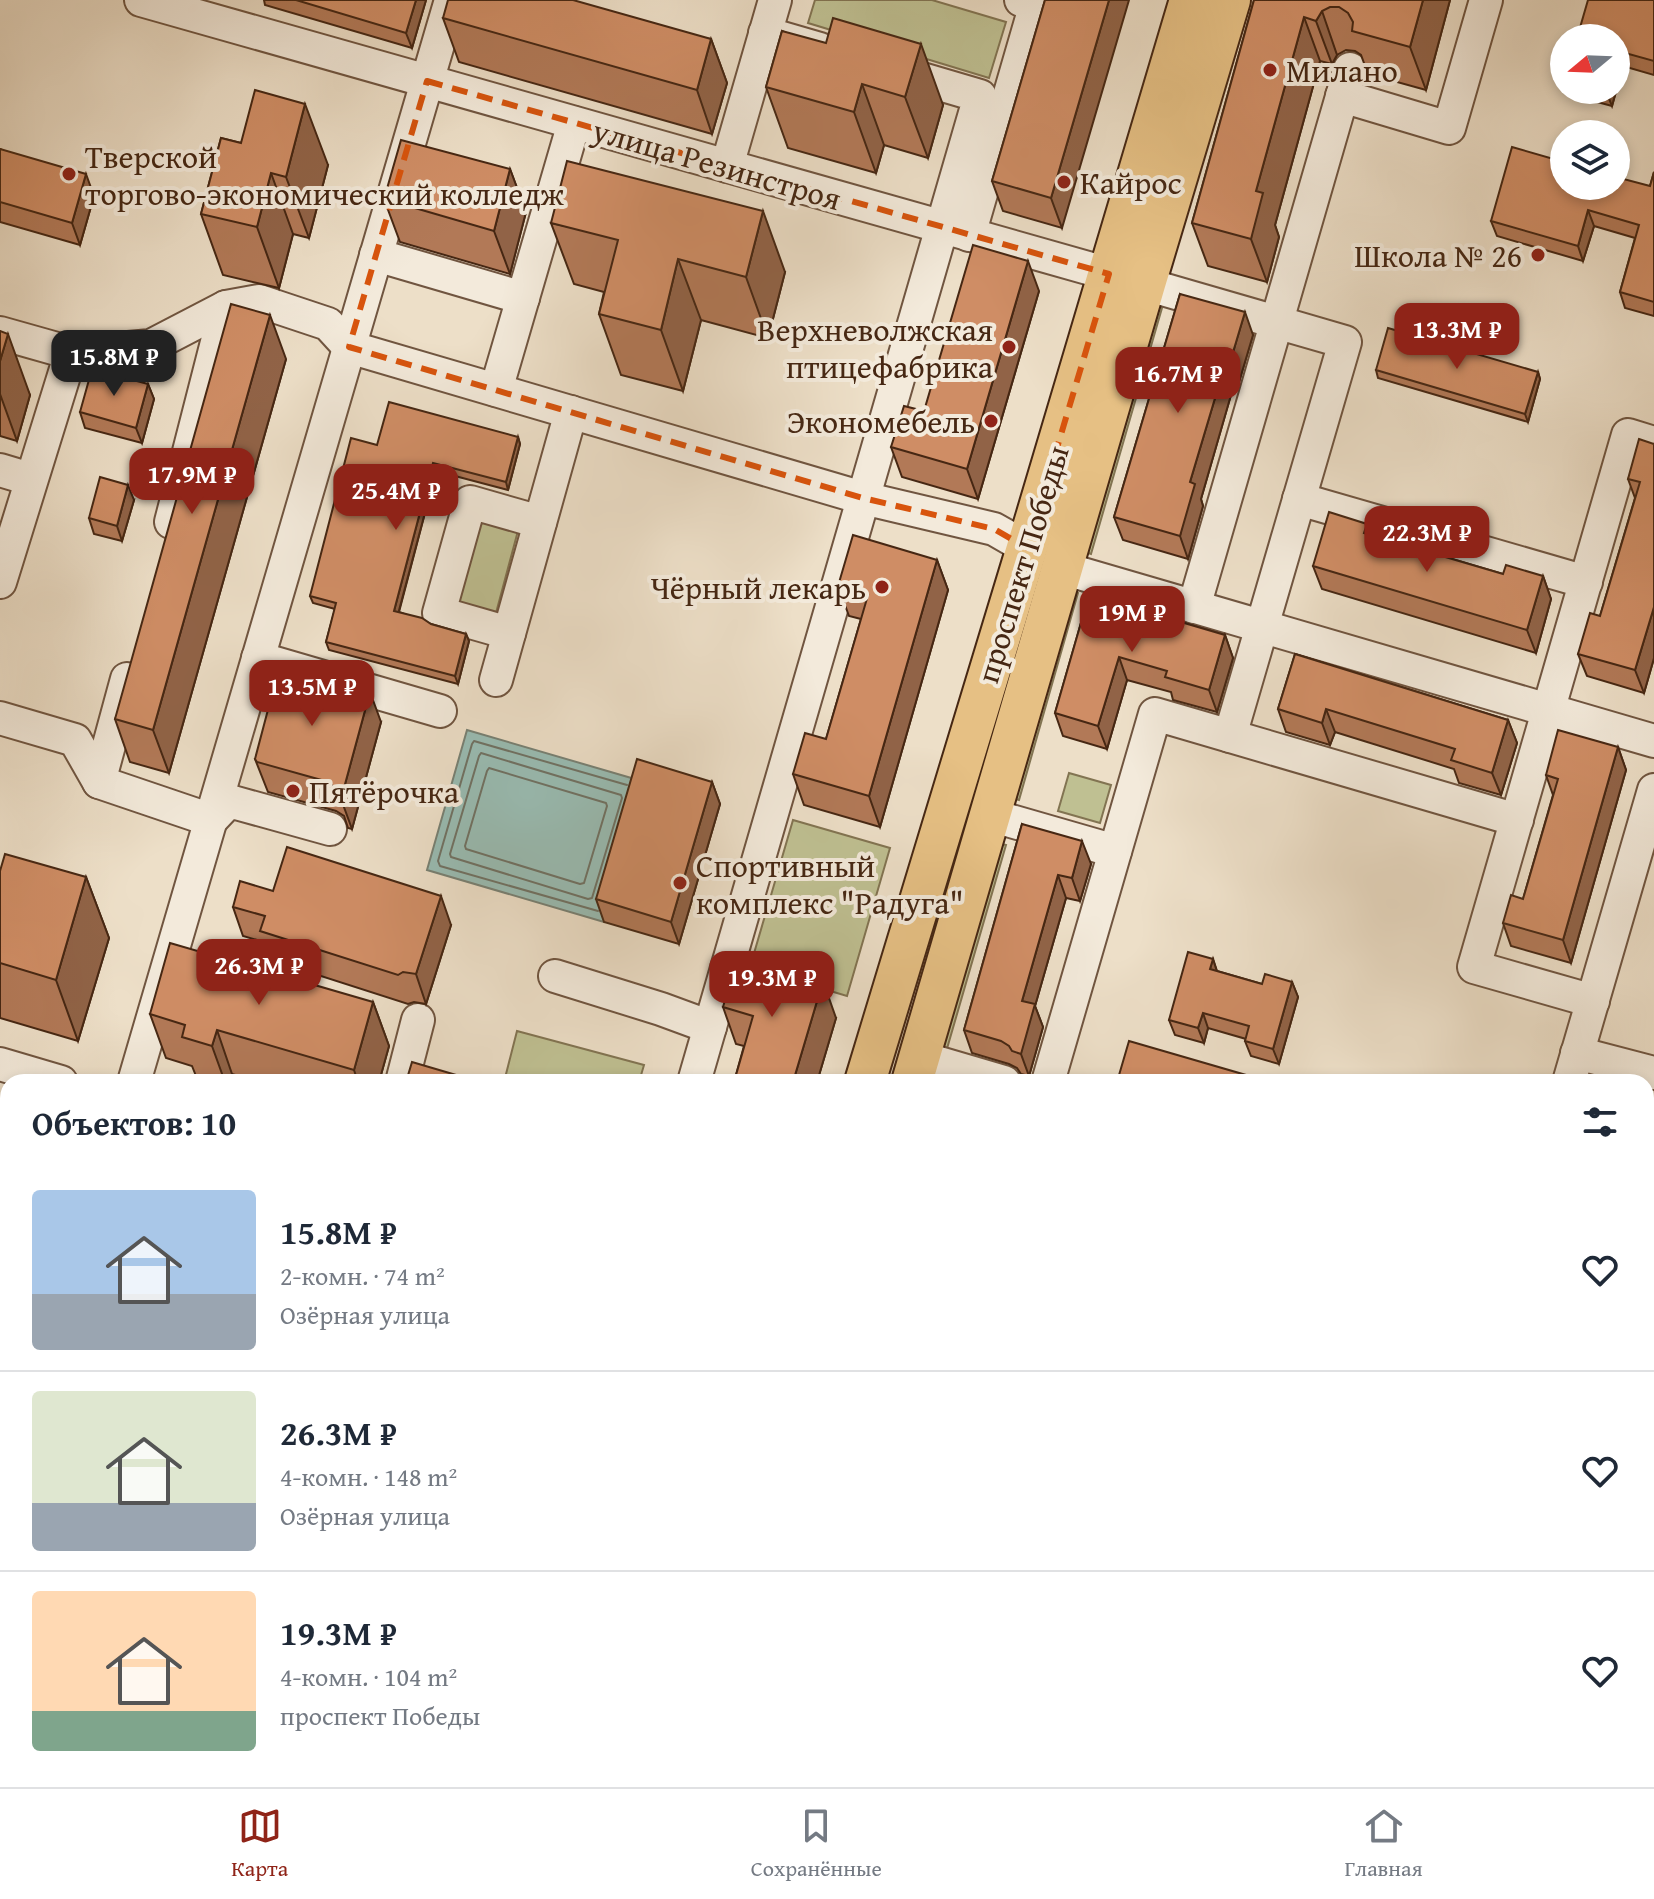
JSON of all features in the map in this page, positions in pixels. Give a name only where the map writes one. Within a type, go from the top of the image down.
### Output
[{"type":"main road","name":"проспект Победы","points":[[915,1070],[1062,568],[1190,0]]},
{"type":"main road","name":"проспект Победы","points":[[867,1074],[1027,548],[1230,0]]},
{"type":"street","name":"улица Резинстроя","points":[[141,0],[1345,342],[1299,499]]},
{"type":"street","points":[[137,1074],[184,954],[211,820],[451,0]]},
{"type":"street","points":[[727,166],[775,0]]},
{"type":"street","points":[[696,1074],[863,498],[1036,4],[1021,0]]},
{"type":"street","points":[[1194,607],[1346,83],[1449,128],[1486,0]]},
{"type":"street","points":[[765,33],[842,56]]},
{"type":"street","points":[[873,65],[980,96],[955,231]]},
{"type":"street","points":[[496,390],[574,123]]},
{"type":"street","points":[[376,255],[523,298]]},
{"type":"street","points":[[0,333],[71,353],[151,346],[226,307],[259,301],[328,324],[349,347],[863,498],[994,529],[1027,548]]},
{"type":"street","points":[[164,545],[226,307]]},
{"type":"street","points":[[0,582],[15,474],[71,353]]},
{"type":"street","points":[[496,680],[571,412]]},
{"type":"street","points":[[1593,1001],[1474,967],[1628,435],[1654,443]]},
{"type":"street","points":[[1230,736],[1299,499],[1586,582]]},
{"type":"street","points":[[509,633],[439,613],[470,502],[540,522]]},
{"type":"street","points":[[1062,568],[1654,741]]},
{"type":"street","points":[[99,782],[136,649]]},
{"type":"street","points":[[258,658],[440,711]]},
{"type":"street","points":[[1050,1074],[1155,714],[1517,820]]},
{"type":"street","points":[[0,718],[75,740],[99,782],[211,820]]},
{"type":"street","points":[[1654,790],[1573,1068],[1654,1073]]},
{"type":"street","points":[[211,820],[229,801],[330,829]]},
{"type":"street","points":[[990,815],[1115,851]]},
{"type":"street","points":[[555,976],[710,1027]]},
{"type":"street","points":[[404,1074],[418,1020]]},
{"type":"street","points":[[0,1064],[34,1074]]},
{"type":"street","points":[[915,1070],[945,1074]]},
{"type":"highlighted area","points":[[427,81],[1109,274],[1027,548],[994,529],[863,498],[349,347]]},
{"type":"green space","points":[[815,0],[932,0],[1006,22],[989,78],[808,23]]},
{"type":"green space","points":[[1151,305],[1162,308],[1091,554],[1079,550]]},
{"type":"green space","points":[[469,513],[519,527],[496,613],[446,600]]},
{"type":"green space","points":[[1066,590],[1078,593],[1019,800],[1007,797]]},
{"type":"green space","points":[[1069,773],[1111,785],[1100,823],[1058,811]]},
{"type":"green space","points":[[793,820],[890,848],[847,996],[750,967]]},
{"type":"green space","points":[[994,842],[1006,845],[946,1052],[935,1049]]},
{"type":"green space","points":[[517,1031],[644,1065],[641,1074],[506,1074]]},
{"type":"water","points":[[467,730],[645,782],[604,922],[427,870]]},
{"type":"building","points":[[296,0],[416,0],[406,33]]},
{"type":"building","points":[[448,0],[573,0],[711,39],[697,90],[443,18]]},
{"type":"building","points":[[1045,0],[1109,0],[1051,198],[992,181]]},
{"type":"building","points":[[1254,0],[1423,0],[1410,47],[1352,31],[1353,22],[1348,13],[1339,7],[1322,11],[1316,21],[1304,17],[1256,191],[1263,193],[1251,239],[1192,223]]},
{"type":"building","points":[[1588,0],[1654,0],[1654,61],[1630,54],[1630,24],[1581,24]]},
{"type":"building","points":[[833,18],[921,44],[905,97],[862,84],[854,112],[766,87],[782,31],[826,43]]},
{"type":"building","points":[[255,90],[305,104],[286,177],[271,173],[257,227],[201,214],[221,138],[241,143]]},
{"type":"building","points":[[401,140],[510,169],[494,231],[384,199]]},
{"type":"building","points":[[1512,147],[1550,158],[1550,200],[1630,200],[1630,181],[1650,186],[1654,172],[1654,302],[1620,292],[1639,225],[1588,210],[1578,246],[1491,221]]},
{"type":"building","points":[[0,149],[86,174],[72,223],[0,202]]},
{"type":"building","points":[[567,161],[763,211],[746,277],[678,259],[661,330],[599,314],[618,240],[551,223]]},
{"type":"building","points":[[973,245],[1028,261],[967,469],[891,447],[904,406],[924,411]]},
{"type":"building","points":[[1180,294],[1245,312],[1231,359],[1227,358],[1190,482],[1195,484],[1180,536],[1114,517]]},
{"type":"building","points":[[231,304],[270,315],[153,730],[115,719]]},
{"type":"building","points":[[1388,328],[1538,372],[1525,414],[1376,370]]},
{"type":"building","points":[[0,331],[8,334],[0,361]]},
{"type":"building","points":[[92,369],[148,384],[136,428],[80,412]]},
{"type":"building","points":[[389,402],[518,437],[506,482],[433,463],[394,611],[466,634],[455,676],[326,642],[336,603],[310,596],[351,438],[377,445]]},
{"type":"building","points":[[1639,439],[1654,444],[1654,607],[1635,670],[1578,654],[1590,613],[1600,616],[1640,482],[1628,479]]},
{"type":"building","points":[[100,477],[128,485],[117,526],[89,518]]},
{"type":"building","points":[[1329,512],[1367,524],[1364,533],[1503,574],[1506,565],[1543,576],[1527,630],[1313,566]]},
{"type":"building","points":[[853,535],[937,560],[869,796],[793,774],[805,733],[826,739],[868,595],[838,586]]},
{"type":"building","points":[[1089,595],[1225,635],[1209,690],[1165,677],[1167,671],[1119,657],[1098,726],[1055,713]]},
{"type":"building","points":[[1295,654],[1508,720],[1492,773],[1451,760],[1455,749],[1326,709],[1322,723],[1278,709]]},
{"type":"building","points":[[279,668],[370,692],[341,799],[333,786],[325,781],[255,759]]},
{"type":"building","points":[[1558,730],[1618,747],[1563,940],[1503,923],[1511,895],[1523,899],[1558,779],[1546,775]]},
{"type":"building","points":[[637,759],[712,782],[671,922],[596,899]]},
{"type":"building","points":[[1022,824],[1082,841],[1072,878],[1058,875],[1022,1001],[1035,1004],[1021,1054],[1001,1041],[964,1030]]},
{"type":"building","points":[[287,847],[441,896],[416,974],[403,972],[398,975],[260,931],[265,916],[233,907],[240,881],[273,891]]},
{"type":"building","points":[[5,854],[86,877],[56,980],[0,963],[0,871]]},
{"type":"building","points":[[170,943],[373,1002],[354,1070],[217,1030],[212,1046],[182,1037],[185,1025],[150,1014]]},
{"type":"building","points":[[1188,952],[1213,959],[1210,969],[1262,984],[1265,974],[1292,982],[1273,1049],[1245,1041],[1249,1026],[1203,1013],[1198,1028],[1169,1020]]},
{"type":"building","points":[[738,956],[823,981],[795,1074],[736,1074],[753,1016],[723,1007]]},
{"type":"building","points":[[1129,1041],[1243,1074],[1119,1074]]},
{"type":"building","points":[[412,1062],[453,1074],[408,1074]]},
{"type":"place","name":"Милано","points":[[1270,70]]},
{"type":"place","name":"Тверской торгово-экономический колледж","points":[[69,174]]},
{"type":"place","name":"Кайрос","points":[[1064,182]]},
{"type":"place","name":"Школа № 26","points":[[1538,255]]},
{"type":"place","name":"Верхневолжская птицефабрика","points":[[1009,347]]},
{"type":"place","name":"Экономебель","points":[[991,421]]},
{"type":"place","name":"Чёрный лекарь","points":[[882,587]]},
{"type":"place","name":"Пятёрочка","points":[[293,791]]},
{"type":"place","name":"Спортивный комплекс \"Радуга\"","points":[[680,883]]}]
